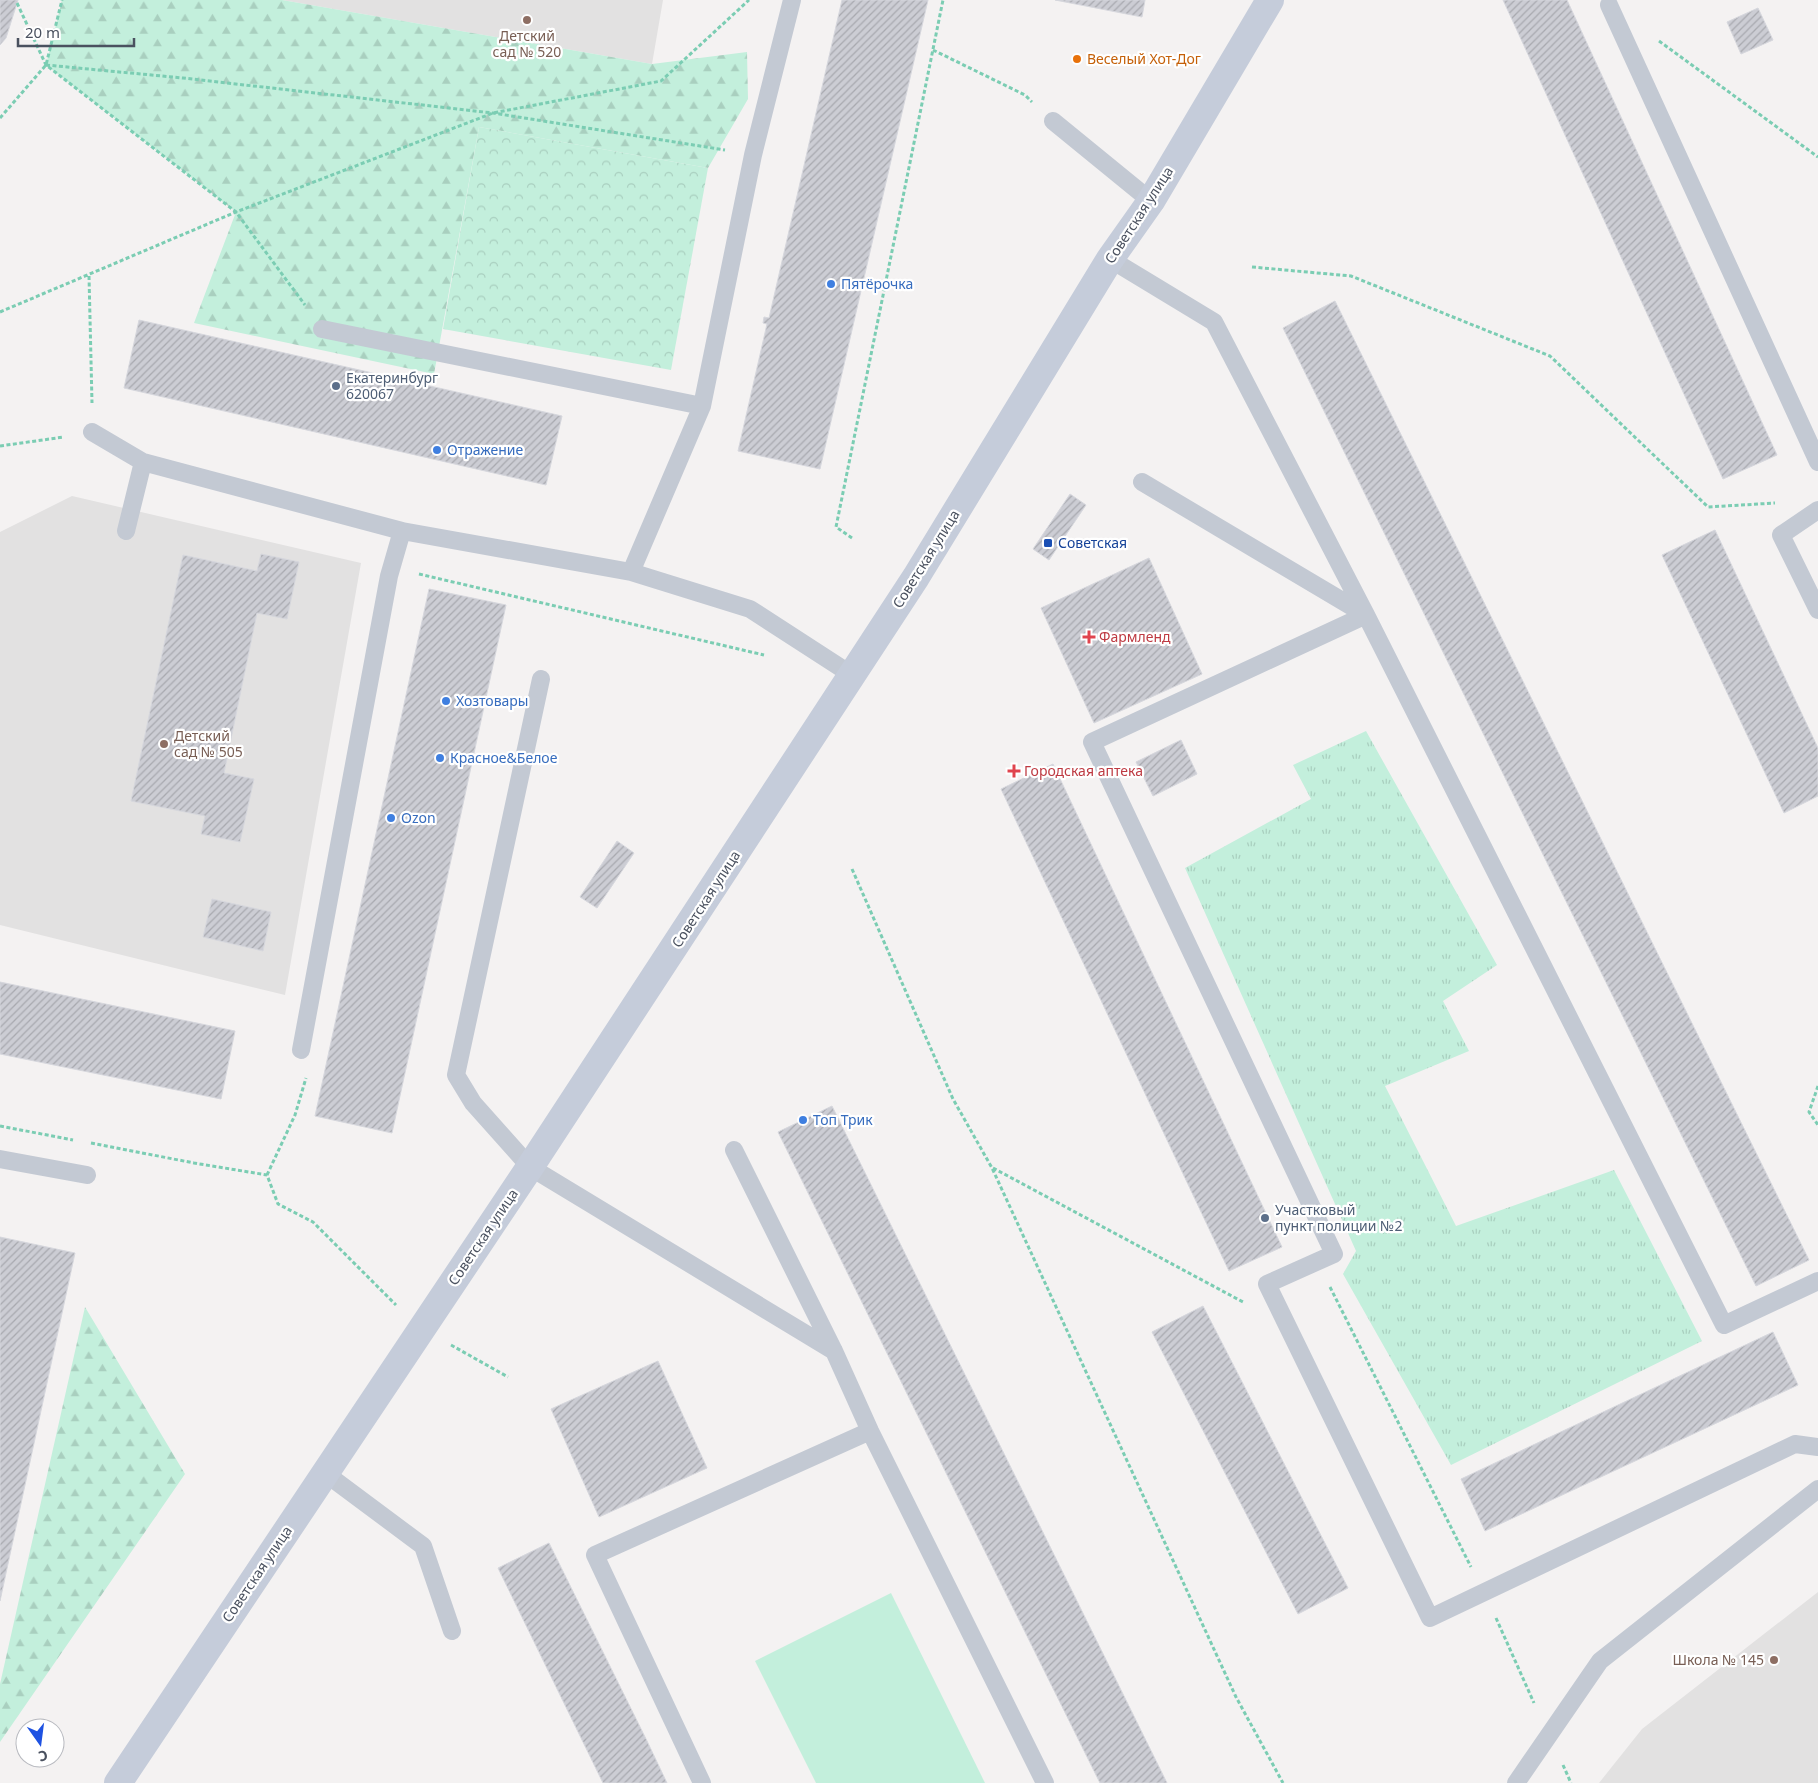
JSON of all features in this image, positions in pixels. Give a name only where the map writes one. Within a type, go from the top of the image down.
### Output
[{"type":"main road","name":"Советская улица","points":[[118,1783],[530,1167],[916,578],[1110,259],[1151,201],[1270,0]]},
{"type":"lane","points":[[631,572],[702,406],[753,155],[792,0]]},
{"type":"lane","points":[[1611,2],[1818,462]]},
{"type":"lane","points":[[1053,120],[1151,201]]},
{"type":"lane","points":[[1110,259],[1214,322],[1366,615],[1724,1325],[1818,1281]]},
{"type":"lane","points":[[322,329],[702,406]]},
{"type":"lane","points":[[92,432],[143,462],[402,532],[631,572],[750,609],[852,675]]},
{"type":"lane","points":[[126,531],[143,462]]},
{"type":"lane","points":[[1142,482],[1366,615]]},
{"type":"lane","points":[[1818,510],[1781,534],[1818,610]]},
{"type":"lane","points":[[300,1050],[390,576],[402,532]]},
{"type":"lane","points":[[1366,615],[1092,742],[1334,1254],[1267,1284],[1430,1618],[1795,1444],[1818,1447]]},
{"type":"lane","points":[[541,679],[456,1075],[473,1103],[530,1167],[834,1351]]},
{"type":"lane","points":[[734,1150],[834,1351],[870,1431],[1045,1783]]},
{"type":"lane","points":[[0,1159],[87,1175]]},
{"type":"lane","points":[[702,1783],[595,1555],[870,1431]]},
{"type":"lane","points":[[325,1473],[423,1546],[452,1631]]},
{"type":"lane","points":[[1516,1783],[1600,1661],[1818,1489]]},
{"type":"path","points":[[0,118],[46,65],[62,0]]},
{"type":"path","points":[[0,312],[89,276],[236,212],[493,113],[661,81],[749,0]]},
{"type":"path","points":[[852,538],[836,527],[943,0]]},
{"type":"path","points":[[17,3],[46,65],[236,212],[322,329]]},
{"type":"path","points":[[1656,39],[1818,157]]},
{"type":"path","points":[[932,50],[1025,95],[1053,120]]},
{"type":"path","points":[[46,65],[183,78],[493,113],[753,155]]},
{"type":"path","points":[[1252,267],[1351,276],[1550,356],[1708,507],[1778,503]]},
{"type":"path","points":[[0,446],[92,432],[89,276]]},
{"type":"path","points":[[412,572],[772,657]]},
{"type":"path","points":[[852,869],[953,1099],[992,1168],[1232,1688],[1283,1783]]},
{"type":"path","points":[[308,1072],[295,1115],[267,1175],[278,1204],[313,1222],[361,1270]]},
{"type":"path","points":[[1818,1086],[1809,1112],[1818,1126]]},
{"type":"path","points":[[0,1126],[80,1141]]},
{"type":"path","points":[[89,1143],[194,1164],[267,1175]]},
{"type":"path","points":[[992,1168],[1242,1303],[1267,1284]]},
{"type":"path","points":[[1317,1262],[1484,1593],[1571,1783]]},
{"type":"shaded area","name":"Детский сад № 520","points":[[282,0],[663,0],[652,64]]},
{"type":"shaded area","name":"Детский сад № 505","points":[[72,496],[361,563],[285,995],[0,925],[0,532]]},
{"type":"shaded area","name":"Школа № 145","points":[[1818,1592],[1818,1783],[1599,1783],[1642,1729]]},
{"type":"green space","points":[[62,0],[282,0],[652,64],[747,52],[748,99],[708,168],[479,127],[434,374],[194,323],[236,212],[46,65]]},
{"type":"green space","points":[[479,127],[708,168],[671,370],[443,329]]},
{"type":"green space","points":[[1366,731],[1497,965],[1443,1001],[1469,1051],[1385,1086],[1456,1226],[1614,1170],[1702,1341],[1451,1465],[1343,1274],[1356,1251],[1185,868],[1311,799],[1293,765]]},
{"type":"green space","points":[[85,1307],[185,1474],[0,1742],[0,1684]]},
{"type":"green space","points":[[891,1593],[985,1783],[816,1783],[755,1661]]},
{"type":"building","points":[[0,0],[18,0],[6,38],[0,45]]},
{"type":"building","points":[[842,0],[928,0],[820,469],[738,451],[767,324],[763,323],[764,317],[769,318]]},
{"type":"building","points":[[1055,0],[1145,0],[1142,17]]},
{"type":"building","points":[[1503,0],[1567,0],[1777,455],[1723,479]]},
{"type":"building","points":[[1758,8],[1773,40],[1741,54],[1727,22]]},
{"type":"building","points":[[1335,301],[1809,1260],[1756,1286],[1283,328]]},
{"type":"building","points":[[139,320],[562,416],[546,485],[124,388]]},
{"type":"building","points":[[1070,494],[1086,505],[1049,560],[1033,549]]},
{"type":"building","points":[[1715,530],[1818,748],[1818,796],[1784,813],[1662,555]]},
{"type":"building","points":[[261,554],[299,562],[287,619],[257,613],[224,773],[254,779],[240,842],[201,834],[205,816],[131,801],[183,555],[257,571]]},
{"type":"building","points":[[1149,558],[1202,674],[1094,723],[1041,608]]},
{"type":"building","points":[[429,589],[506,605],[392,1133],[315,1116]]},
{"type":"building","points":[[1181,740],[1197,774],[1153,796],[1136,762]]},
{"type":"building","points":[[1053,764],[1282,1247],[1229,1271],[1001,789]]},
{"type":"building","points":[[617,841],[634,853],[597,908],[580,897]]},
{"type":"building","points":[[212,899],[271,912],[263,951],[203,937]]},
{"type":"building","points":[[0,982],[235,1031],[221,1099],[0,1054]]},
{"type":"building","points":[[832,1106],[1167,1783],[1100,1783],[953,1487],[778,1132]]},
{"type":"building","points":[[0,1237],[75,1253],[0,1601]]},
{"type":"building","points":[[1203,1306],[1348,1588],[1298,1614],[1152,1332]]},
{"type":"building","points":[[1773,1332],[1798,1385],[1485,1531],[1461,1479]]},
{"type":"building","points":[[658,1361],[707,1468],[599,1517],[551,1409]]},
{"type":"building","points":[[549,1543],[667,1783],[603,1783],[498,1568]]},
{"type":"place","name":"Детский сад № 520","points":[[527,20]]},
{"type":"place","name":"Веселый Хот-Дог","points":[[1077,59]]},
{"type":"place","name":"Пятёрочка","points":[[831,284]]},
{"type":"place","name":"Екатеринбург 620067","points":[[336,386]]},
{"type":"place","name":"Отражение","points":[[437,450]]},
{"type":"place","name":"Советская","points":[[1048,543]]},
{"type":"place","name":"Фармленд","points":[[1089,637]]},
{"type":"place","name":"Хозтовары","points":[[446,701]]},
{"type":"place","name":"Детский сад № 505","points":[[164,744]]},
{"type":"place","name":"Красное&Белое","points":[[440,758]]},
{"type":"place","name":"Городская аптека","points":[[1014,771]]},
{"type":"place","name":"Ozon","points":[[391,818]]},
{"type":"place","name":"Топ Трик","points":[[803,1120]]},
{"type":"place","name":"Участковый пункт полиции №2","points":[[1265,1218]]},
{"type":"place","name":"Школа № 145","points":[[1774,1660]]}]
